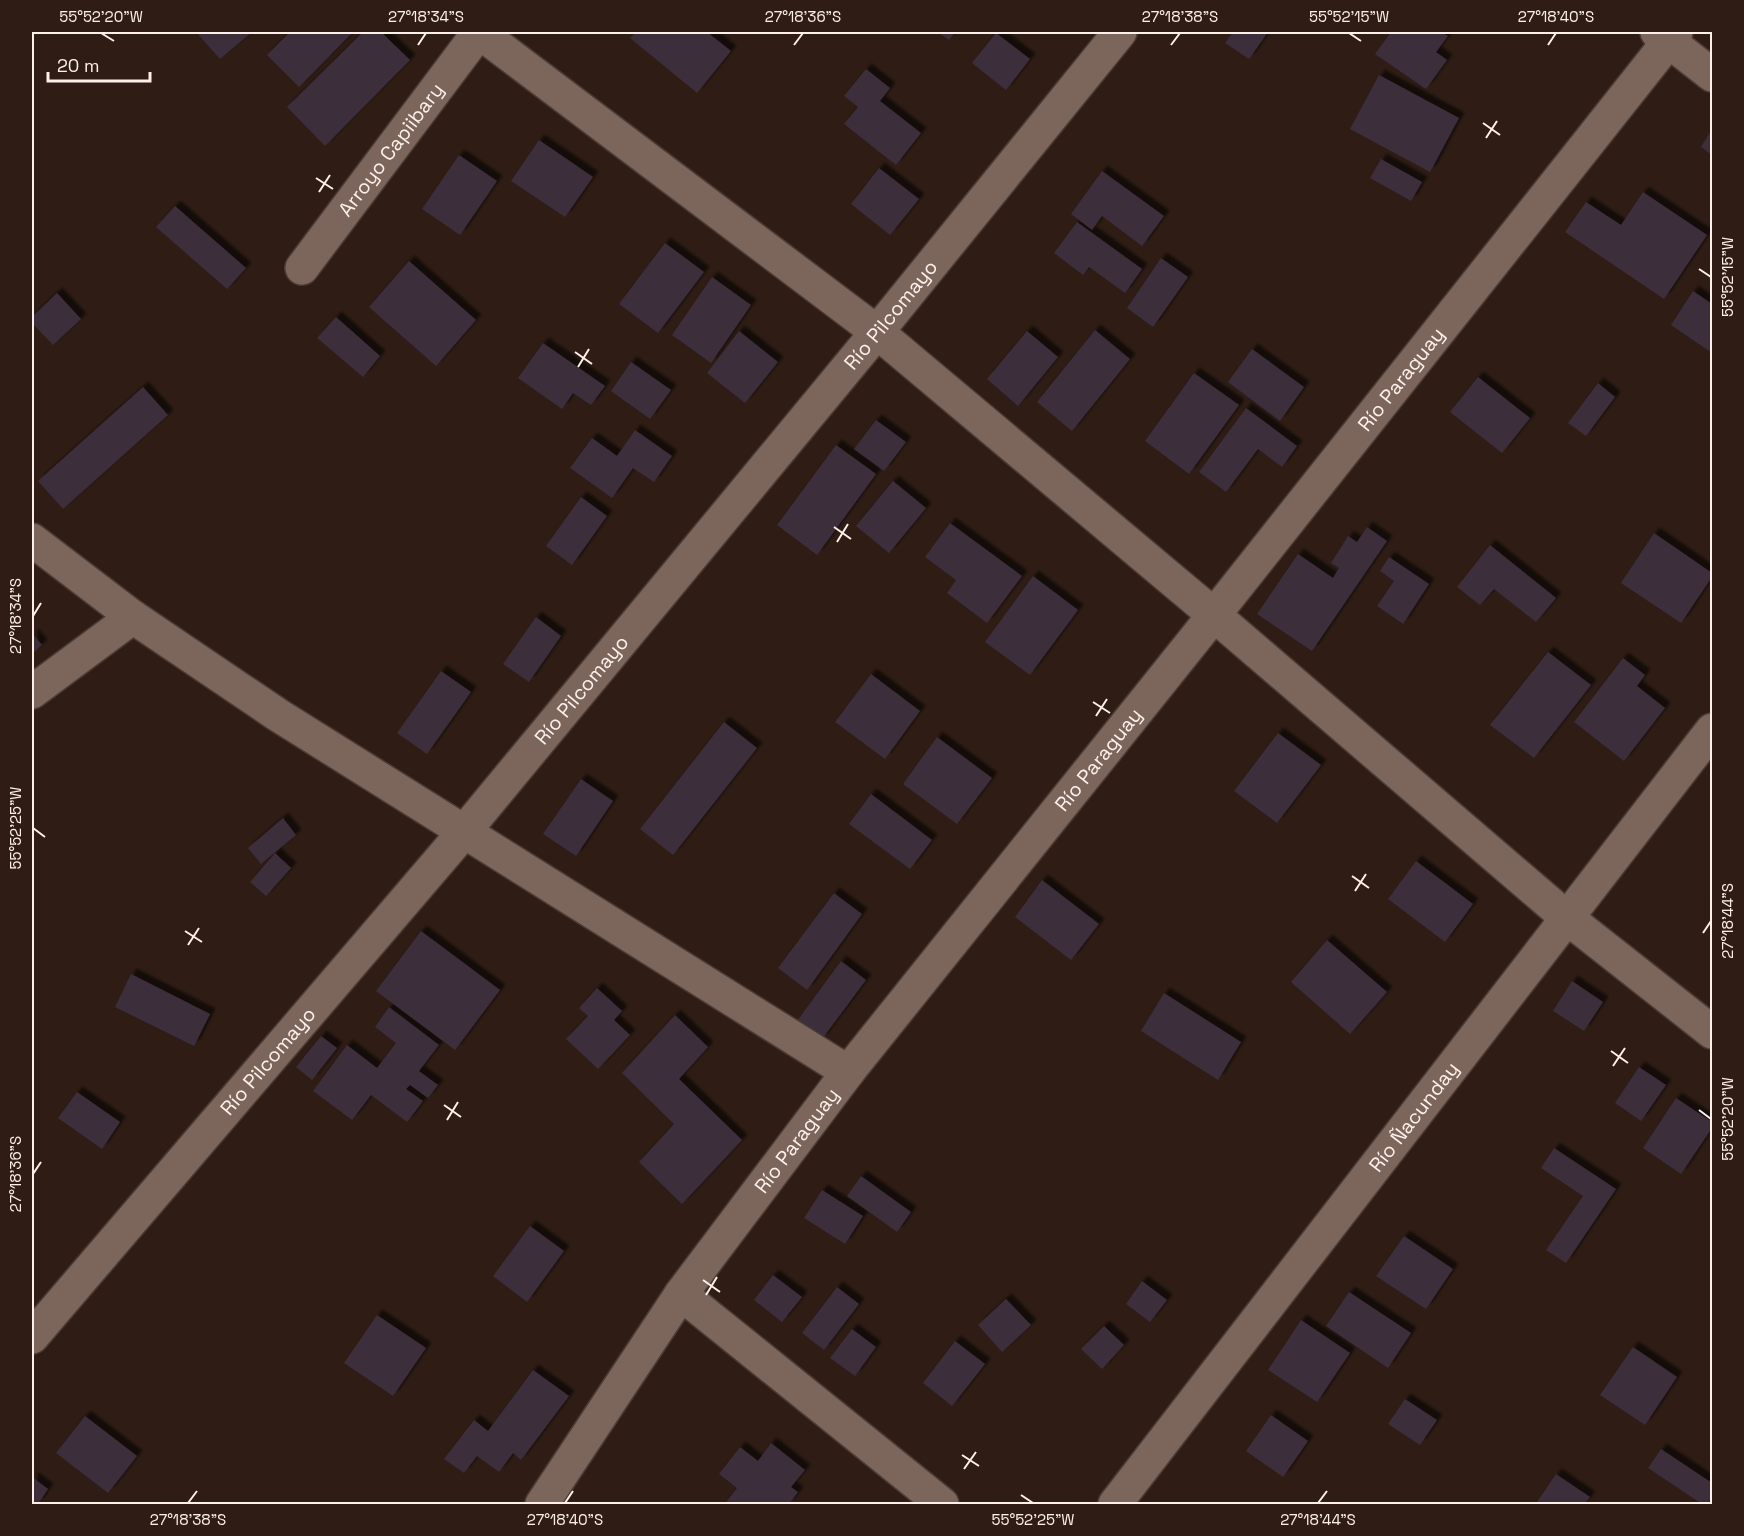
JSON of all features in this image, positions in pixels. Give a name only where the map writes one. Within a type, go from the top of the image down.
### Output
[{"type":"street","name":"Arroyo Capiibary","points":[[302,268],[479,32]]},
{"type":"street","points":[[479,32],[877,332],[1215,615],[1566,917],[1713,1032]]},
{"type":"street","name":"Río Pilcomayo","points":[[32,1337],[463,833],[877,332],[1119,32]]},
{"type":"street","points":[[1667,35],[1713,75]]},
{"type":"street","name":"Río Paraguay","points":[[542,1504],[681,1294],[848,1072],[1215,615],[1667,35]]},
{"type":"street","points":[[32,540],[132,617],[278,715],[463,833],[848,1072]]},
{"type":"street","points":[[32,692],[132,617]]},
{"type":"street","name":"Río Ñacunday","points":[[1114,1504],[1566,917],[1713,730]]},
{"type":"street","points":[[681,1294],[942,1504]]},
{"type":"building","points":[[196,32],[252,32],[220,59]]},
{"type":"building","points":[[290,32],[353,32],[299,87],[267,55]]},
{"type":"building","points":[[363,32],[381,32],[410,60],[325,146],[287,107]]},
{"type":"building","points":[[636,32],[707,32],[731,51],[697,93],[630,38]]},
{"type":"building","points":[[937,32],[955,32],[949,40]]},
{"type":"building","points":[[1233,32],[1268,32],[1249,59],[1225,43]]},
{"type":"building","points":[[1391,32],[1441,32],[1448,36],[1436,52],[1447,60],[1426,89],[1375,54]]},
{"type":"building","points":[[996,33],[1030,59],[1006,90],[972,63]]},
{"type":"building","points":[[866,69],[890,88],[880,101],[921,133],[896,165],[844,124],[858,107],[844,96]]},
{"type":"building","points":[[1379,75],[1459,118],[1430,172],[1350,129]]},
{"type":"building","points":[[1712,129],[1712,155],[1701,147]]},
{"type":"building","points":[[539,140],[593,177],[565,217],[511,181]]},
{"type":"building","points":[[459,155],[497,181],[460,235],[422,209]]},
{"type":"building","points":[[1381,159],[1422,182],[1411,201],[1370,178]]},
{"type":"building","points":[[879,168],[919,199],[890,235],[851,204]]},
{"type":"building","points":[[1102,171],[1164,216],[1142,246],[1102,216],[1092,230],[1071,214]]},
{"type":"building","points":[[1643,192],[1707,235],[1664,299],[1565,232],[1586,202],[1621,225]]},
{"type":"building","points":[[175,206],[246,268],[227,289],[156,227]]},
{"type":"building","points":[[1077,222],[1142,269],[1125,293],[1089,267],[1083,275],[1054,253]]},
{"type":"building","points":[[665,243],[704,272],[658,333],[619,304]]},
{"type":"building","points":[[1161,258],[1188,277],[1153,327],[1127,308]]},
{"type":"building","points":[[409,261],[476,320],[436,366],[369,307]]},
{"type":"building","points":[[712,277],[751,305],[711,363],[672,335]]},
{"type":"building","points":[[1693,291],[1712,304],[1712,353],[1671,325]]},
{"type":"building","points":[[57,293],[81,319],[53,345],[32,323],[32,317]]},
{"type":"building","points":[[336,317],[380,356],[363,377],[317,338]]},
{"type":"building","points":[[1095,330],[1130,359],[1072,431],[1037,402]]},
{"type":"building","points":[[739,331],[778,362],[745,403],[707,373]]},
{"type":"building","points":[[1027,331],[1058,357],[1018,406],[987,379]]},
{"type":"building","points":[[543,343],[605,386],[591,405],[573,393],[562,409],[518,378]]},
{"type":"building","points":[[1252,349],[1304,387],[1280,421],[1228,382]]},
{"type":"building","points":[[631,362],[671,390],[650,419],[611,391]]},
{"type":"building","points":[[1194,373],[1239,405],[1189,474],[1145,441]]},
{"type":"building","points":[[1478,377],[1530,418],[1502,453],[1450,412]]},
{"type":"building","points":[[1598,383],[1615,397],[1586,436],[1568,423]]},
{"type":"building","points":[[143,387],[168,415],[63,509],[38,481]]},
{"type":"building","points":[[1246,408],[1297,446],[1282,467],[1258,449],[1226,492],[1199,472]]},
{"type":"building","points":[[876,420],[906,442],[884,471],[854,449]]},
{"type":"building","points":[[635,430],[672,456],[654,482],[633,468],[612,498],[570,468],[592,438],[617,456]]},
{"type":"building","points":[[836,445],[876,474],[817,555],[777,525]]},
{"type":"building","points":[[893,481],[926,508],[889,553],[856,526]]},
{"type":"building","points":[[581,497],[607,516],[572,565],[546,546]]},
{"type":"building","points":[[950,523],[1022,576],[987,623],[947,593],[956,580],[925,557]]},
{"type":"building","points":[[1367,527],[1387,541],[1312,651],[1257,614],[1298,554],[1333,578],[1339,568],[1331,563],[1348,536],[1357,542]]},
{"type":"building","points":[[1654,533],[1712,573],[1712,577],[1681,623],[1621,583]]},
{"type":"building","points":[[1490,545],[1556,598],[1536,622],[1494,589],[1480,605],[1457,587]]},
{"type":"building","points":[[1389,557],[1429,584],[1403,624],[1377,606],[1394,581],[1380,571]]},
{"type":"building","points":[[1033,576],[1078,610],[1030,675],[985,642]]},
{"type":"building","points":[[536,617],[561,636],[529,682],[503,664]]},
{"type":"building","points":[[32,633],[42,645],[32,654]]},
{"type":"building","points":[[1548,652],[1591,685],[1534,758],[1490,725]]},
{"type":"building","points":[[1623,658],[1645,675],[1637,686],[1665,708],[1624,761],[1574,722]]},
{"type":"building","points":[[441,671],[471,692],[427,754],[397,733]]},
{"type":"building","points":[[871,674],[920,711],[885,759],[835,722]]},
{"type":"building","points":[[724,722],[757,748],[673,855],[640,829]]},
{"type":"building","points":[[1278,733],[1321,765],[1277,823],[1234,791]]},
{"type":"building","points":[[937,737],[992,778],[957,824],[903,784]]},
{"type":"building","points":[[581,779],[613,801],[576,856],[543,834]]},
{"type":"building","points":[[871,794],[932,840],[910,869],[849,824]]},
{"type":"building","points":[[283,818],[296,835],[261,864],[248,848]]},
{"type":"building","points":[[275,853],[291,868],[266,896],[250,882]]},
{"type":"building","points":[[1416,861],[1473,904],[1445,942],[1388,899]]},
{"type":"building","points":[[1042,880],[1099,924],[1071,960],[1015,917]]},
{"type":"building","points":[[834,893],[862,914],[807,990],[778,968]]},
{"type":"building","points":[[421,931],[500,990],[455,1050],[376,991]]},
{"type":"building","points":[[1327,940],[1387,992],[1350,1034],[1291,982]]},
{"type":"building","points":[[841,961],[866,980],[822,1039],[797,1021]]},
{"type":"building","points":[[131,974],[210,1014],[194,1046],[115,1007]]},
{"type":"building","points":[[1572,981],[1603,1002],[1584,1031],[1553,1011]]},
{"type":"building","points":[[597,988],[622,1011],[614,1020],[630,1035],[598,1069],[566,1039],[588,1016],[579,1008]]},
{"type":"building","points":[[1164,993],[1241,1042],[1218,1080],[1141,1031]]},
{"type":"building","points":[[389,1007],[439,1045],[419,1071],[438,1085],[428,1098],[410,1085],[406,1089],[423,1101],[407,1122],[371,1095],[352,1120],[313,1091],[347,1045],[377,1068],[396,1043],[375,1027]]},
{"type":"building","points":[[675,1015],[708,1047],[679,1079],[742,1140],[682,1204],[639,1162],[674,1124],[622,1073]]},
{"type":"building","points":[[321,1036],[337,1048],[312,1080],[296,1067]]},
{"type":"building","points":[[1639,1067],[1666,1085],[1641,1121],[1615,1103]]},
{"type":"building","points":[[77,1092],[120,1122],[102,1149],[58,1118]]},
{"type":"building","points":[[1676,1098],[1712,1122],[1712,1128],[1681,1174],[1643,1148]]},
{"type":"building","points":[[1554,1148],[1616,1189],[1566,1263],[1546,1250],[1583,1196],[1541,1168]]},
{"type":"building","points":[[861,1176],[911,1212],[897,1232],[847,1196]]},
{"type":"building","points":[[822,1190],[863,1216],[845,1244],[804,1218]]},
{"type":"building","points":[[530,1226],[564,1251],[527,1302],[493,1276]]},
{"type":"building","points":[[1404,1236],[1453,1269],[1426,1309],[1376,1276]]},
{"type":"building","points":[[773,1275],[802,1297],[782,1322],[754,1300]]},
{"type":"building","points":[[1142,1281],[1167,1300],[1150,1322],[1126,1304]]},
{"type":"building","points":[[837,1287],[859,1304],[824,1350],[802,1333]]},
{"type":"building","points":[[1349,1292],[1411,1333],[1388,1368],[1326,1326]]},
{"type":"building","points":[[1006,1299],[1031,1325],[1002,1352],[978,1325]]},
{"type":"building","points":[[377,1315],[426,1348],[393,1396],[344,1363]]},
{"type":"building","points":[[1301,1320],[1350,1353],[1317,1402],[1268,1370]]},
{"type":"building","points":[[1104,1326],[1124,1345],[1102,1369],[1081,1349]]},
{"type":"building","points":[[852,1329],[876,1347],[855,1376],[830,1358]]},
{"type":"building","points":[[955,1341],[985,1364],[952,1406],[923,1383]]},
{"type":"building","points":[[1633,1347],[1677,1377],[1645,1425],[1600,1395]]},
{"type":"building","points":[[533,1370],[569,1396],[521,1460],[513,1453],[499,1472],[477,1456],[464,1473],[444,1459],[474,1420],[488,1431]]},
{"type":"building","points":[[1405,1399],[1437,1420],[1420,1445],[1388,1424]]},
{"type":"building","points":[[1271,1415],[1308,1441],[1283,1477],[1246,1451]]},
{"type":"building","points":[[85,1416],[137,1456],[108,1493],[56,1453]]},
{"type":"building","points":[[771,1443],[805,1470],[791,1487],[798,1492],[789,1504],[725,1504],[737,1488],[719,1474],[740,1447],[758,1461]]},
{"type":"building","points":[[1661,1449],[1712,1483],[1712,1497],[1707,1504],[1702,1504],[1648,1468]]},
{"type":"building","points":[[1556,1474],[1590,1497],[1584,1504],[1537,1502]]},
{"type":"building","points":[[32,1477],[48,1489],[38,1504],[32,1501]]}]
